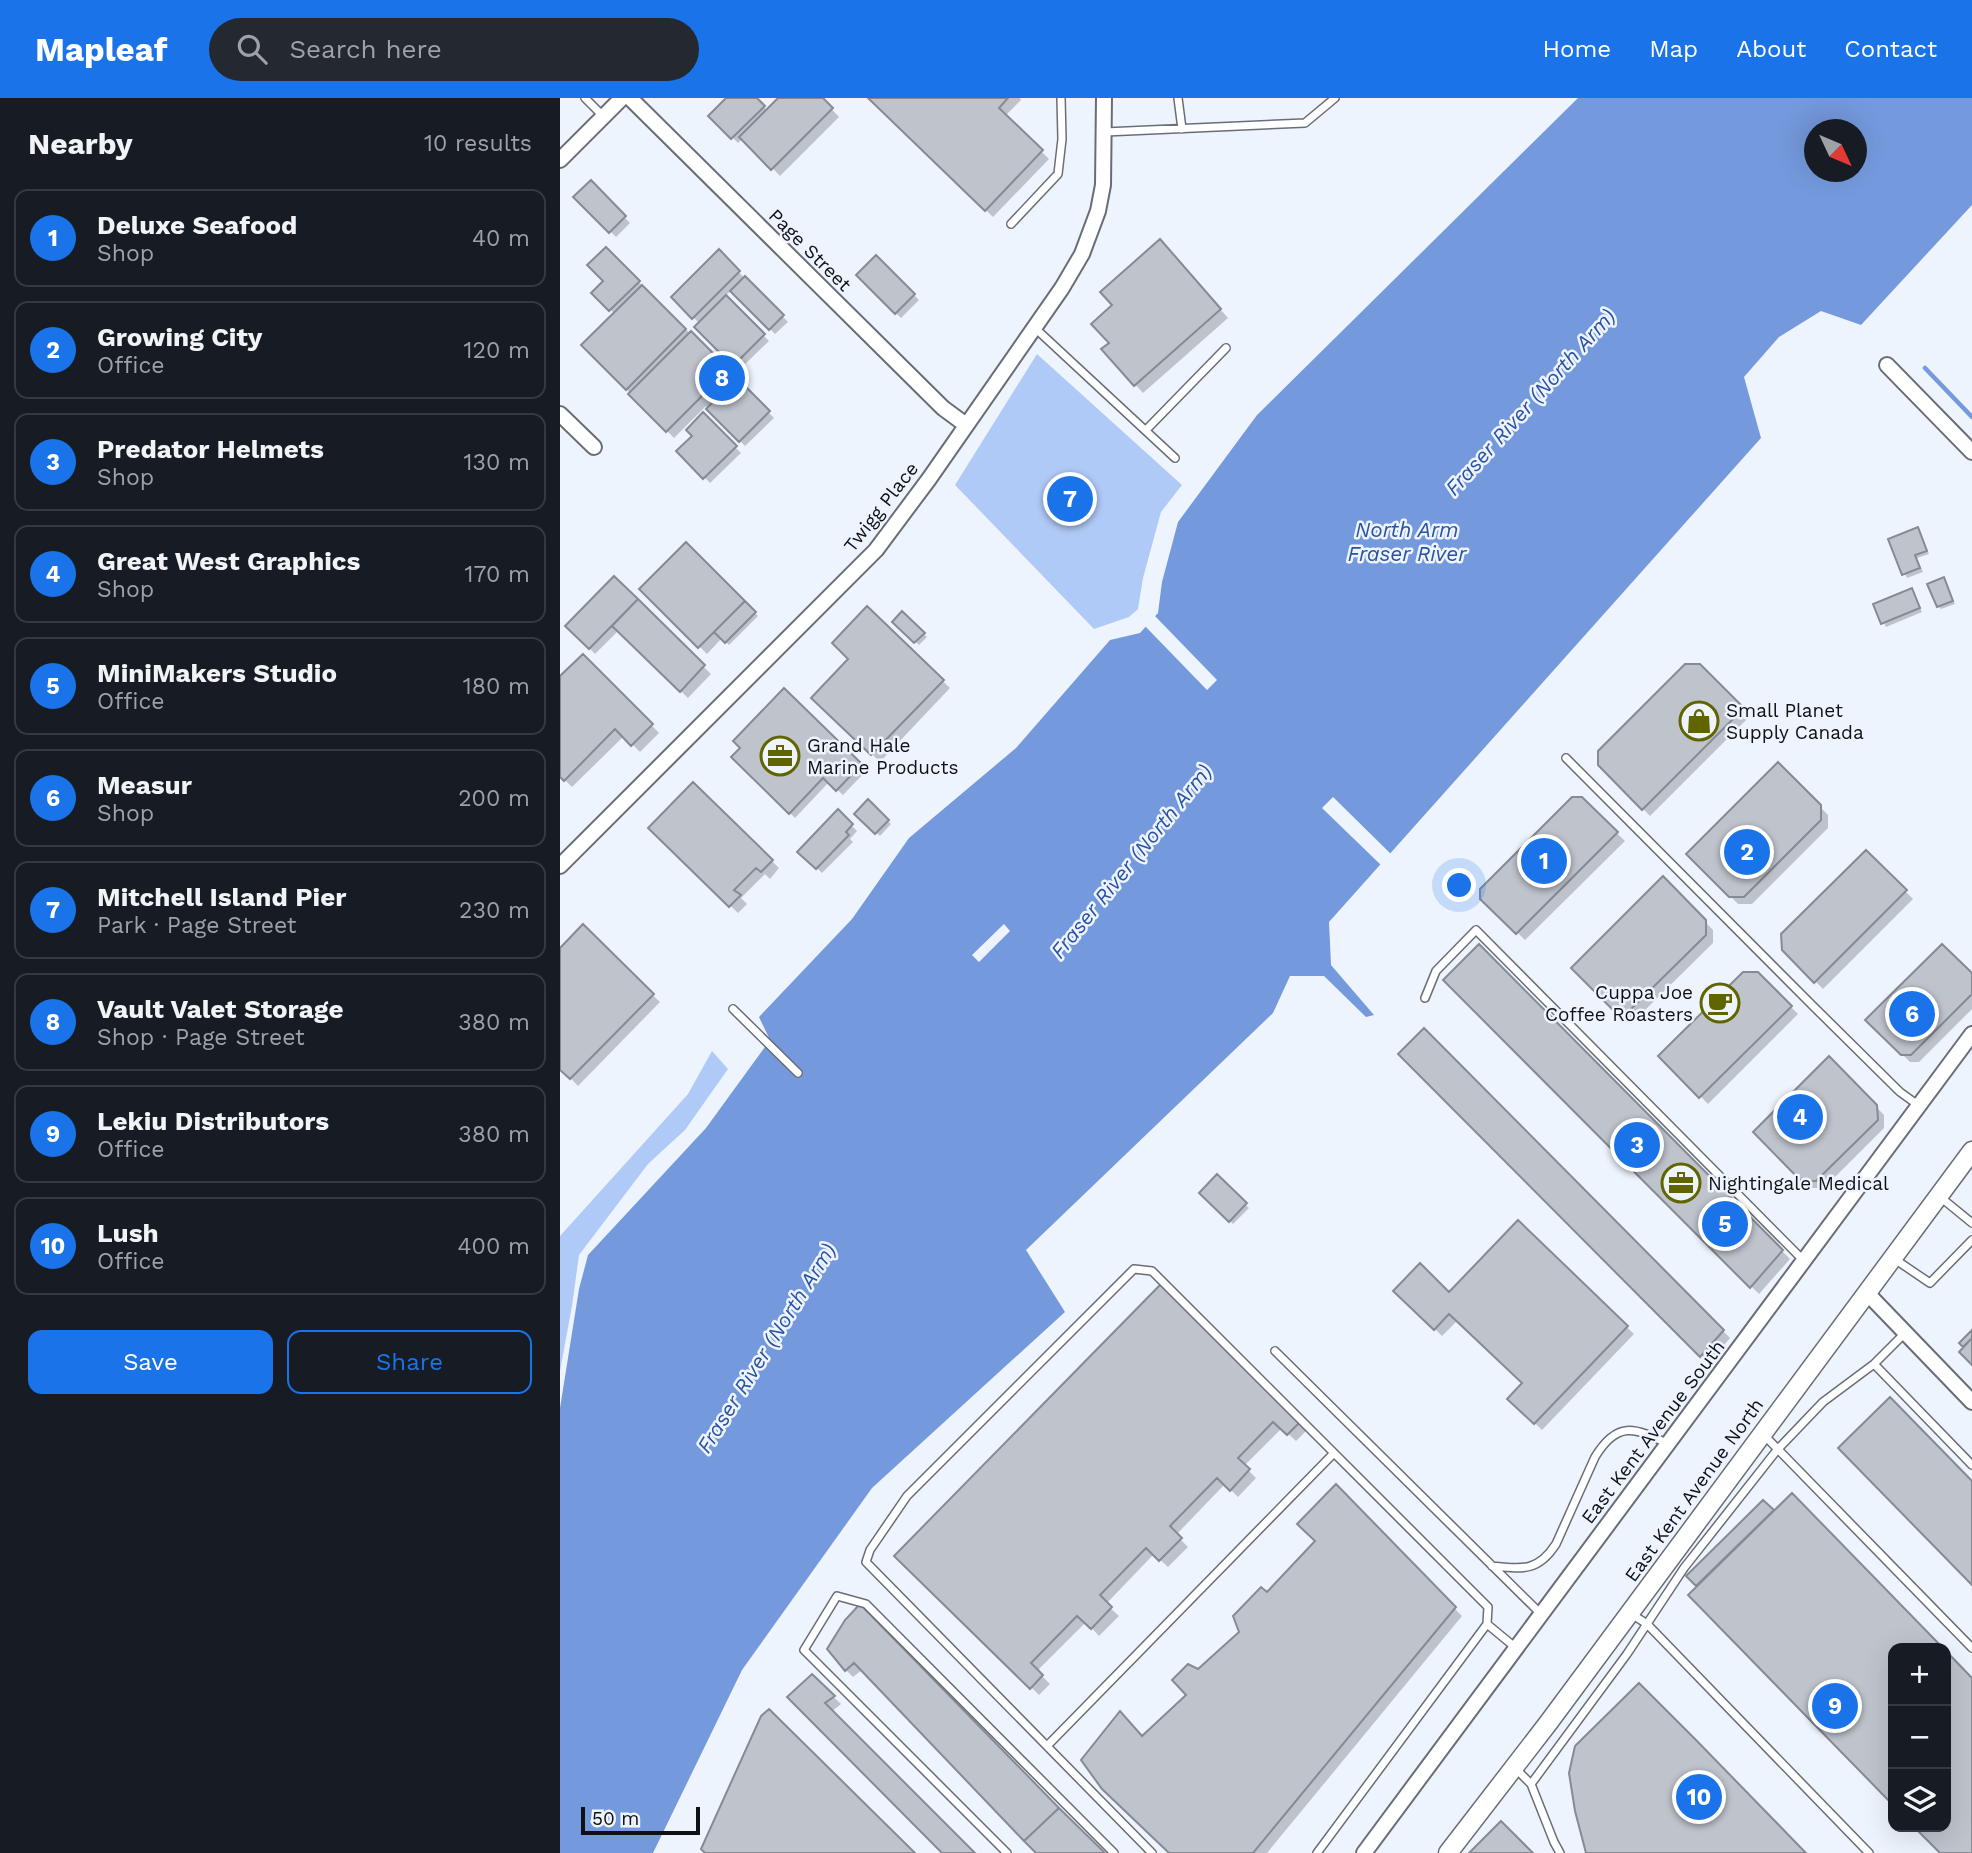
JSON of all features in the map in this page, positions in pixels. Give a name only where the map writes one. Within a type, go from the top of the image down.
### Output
[{"type":"street","points":[[560,160],[622,98]]},
{"type":"street","name":"Page Street","points":[[630,98],[943,408],[966,425]]},
{"type":"street","name":"Twigg Place","points":[[561,864],[876,550],[903,517],[1062,288],[1091,234],[1103,185],[1104,98]]},
{"type":"street","points":[[1887,365],[1972,452]]},
{"type":"street","points":[[560,414],[594,447]]},
{"type":"street","name":"East Kent Avenue South","points":[[1364,1853],[1972,1034]]},
{"type":"street","name":"East Kent Avenue North","points":[[1448,1853],[1515,1768],[1972,1151]]},
{"type":"street","points":[[1867,1293],[1972,1402]]},
{"type":"lane","points":[[584,98],[604,117]]},
{"type":"lane","points":[[1011,224],[1058,174],[1062,139],[1061,98]]},
{"type":"lane","points":[[1178,98],[1182,129]]},
{"type":"lane","points":[[1105,132],[1305,122],[1335,98]]},
{"type":"lane","points":[[1035,327],[1175,458]]},
{"type":"lane","points":[[1146,430],[1226,348]]},
{"type":"lane","points":[[1566,758],[1900,1092],[1919,1106]]},
{"type":"lane","points":[[1425,998],[1436,971],[1476,930],[1804,1261]]},
{"type":"lane","points":[[733,1009],[798,1073]]},
{"type":"lane","points":[[1938,1196],[1972,1223]]},
{"type":"lane","points":[[1893,1257],[1930,1283],[1972,1240]]},
{"type":"lane","points":[[1152,1853],[866,1562],[870,1550],[907,1496],[1134,1269],[1152,1271],[1488,1607],[1487,1624],[1317,1853]]},
{"type":"lane","points":[[1531,1784],[1647,1624],[1684,1568],[1777,1450],[1826,1399],[1874,1364],[1905,1333]]},
{"type":"lane","points":[[1275,1351],[1541,1614]]},
{"type":"lane","points":[[1874,1364],[1972,1465]]},
{"type":"lane","points":[[1492,1566],[1533,1566],[1549,1555],[1595,1457],[1613,1435],[1633,1429],[1669,1444]]},
{"type":"lane","points":[[1762,1433],[1972,1648]]},
{"type":"lane","points":[[1047,1746],[1334,1453]]},
{"type":"lane","points":[[1007,1853],[804,1650],[837,1595],[866,1604],[1114,1853]]},
{"type":"lane","points":[[1629,1612],[1647,1624],[1869,1853]]},
{"type":"lane","points":[[1487,1624],[1516,1648]]},
{"type":"lane","points":[[1515,1768],[1531,1784],[1560,1853]]},
{"type":"shaded area","points":[[1037,354],[1182,485],[1161,512],[1143,578],[1138,609],[1129,617],[1094,629],[955,485]]},
{"type":"shaded area","points":[[712,1051],[728,1069],[685,1130],[648,1164],[579,1255],[560,1371],[560,1236],[688,1094]]},
{"type":"water","name":"North Arm Fraser River","points":[[1578,98],[1972,98],[1972,205],[1861,325],[1821,311],[1779,337],[1744,377],[1761,438],[1329,922],[1331,965],[1374,1015],[1366,1017],[1324,976],[1290,976],[1273,1013],[1026,1250],[1065,1312],[872,1488],[742,1670],[653,1853],[560,1853],[560,1408],[579,1289],[588,1255],[706,1128],[770,1040],[759,1017],[852,919],[909,838],[1016,748],[1110,640],[1140,633],[1158,613],[1162,582],[1178,522],[1257,415]]},
{"type":"pier","points":[[1153,614],[1217,680],[1207,690],[1143,624]]},
{"type":"pier","points":[[1333,797],[1393,856],[1383,867],[1322,808]]},
{"type":"pier","points":[[1004,924],[1010,931],[979,962],[972,955]]},
{"type":"building","points":[[726,98],[757,98],[765,106],[731,139],[708,116]]},
{"type":"building","points":[[778,98],[823,98],[833,108],[771,170],[739,137]]},
{"type":"building","points":[[868,98],[1008,98],[999,108],[1043,150],[985,211]]},
{"type":"building","points":[[591,180],[626,216],[609,233],[573,197]]},
{"type":"building","points":[[1160,239],[1221,309],[1134,386],[1101,349],[1109,343],[1091,324],[1112,305],[1100,292]]},
{"type":"building","points":[[606,247],[640,281],[609,311],[591,293],[603,281],[587,265]]},
{"type":"building","points":[[719,249],[740,271],[692,319],[671,297]]},
{"type":"building","points":[[876,255],[915,294],[895,314],[856,275]]},
{"type":"building","points":[[745,276],[784,315],[769,330],[730,291]]},
{"type":"building","points":[[642,285],[686,329],[626,390],[581,345]]},
{"type":"building","points":[[726,295],[765,334],[733,366],[694,327]]},
{"type":"building","points":[[691,331],[729,369],[666,432],[628,394]]},
{"type":"building","points":[[737,378],[770,411],[739,442],[706,409]]},
{"type":"building","points":[[703,412],[737,446],[703,479],[676,451],[692,436],[686,430]]},
{"type":"building","points":[[1918,527],[1927,551],[1915,555],[1920,568],[1902,575],[1888,539]]},
{"type":"building","points":[[686,542],[745,601],[698,648],[639,589]]},
{"type":"building","points":[[614,576],[638,599],[589,649],[565,626]]},
{"type":"building","points":[[1944,577],[1953,601],[1937,607],[1927,584]]},
{"type":"building","points":[[1912,588],[1920,608],[1881,624],[1873,604]]},
{"type":"building","points":[[638,599],[705,665],[680,692],[612,626]]},
{"type":"building","points":[[745,601],[756,612],[725,643],[714,632]]},
{"type":"building","points":[[867,606],[944,680],[871,755],[811,698],[848,659],[832,643]]},
{"type":"building","points":[[902,611],[925,633],[914,643],[892,622]]},
{"type":"building","points":[[583,654],[653,724],[631,746],[615,729],[564,781],[560,777],[560,676]]},
{"type":"building","points":[[1685,664],[1700,664],[1744,708],[1642,810],[1598,765],[1598,751]]},
{"type":"building","points":[[784,688],[862,764],[836,791],[823,778],[789,814],[731,757],[740,748],[733,741]]},
{"type":"building","points":[[1778,762],[1821,805],[1821,820],[1744,897],[1729,897],[1686,854]]},
{"type":"building","points":[[693,782],[773,860],[761,872],[756,868],[734,890],[741,895],[729,907],[648,828]]},
{"type":"building","points":[[1572,797],[1582,797],[1618,832],[1516,934],[1480,899],[1480,889]]},
{"type":"building","points":[[868,799],[889,820],[875,834],[854,814]]},
{"type":"building","points":[[838,809],[853,824],[846,832],[849,835],[816,869],[797,852]]},
{"type":"building","points":[[1866,850],[1907,890],[1814,983],[1782,950],[1781,934]]},
{"type":"building","points":[[1663,876],[1706,920],[1706,935],[1628,1012],[1614,1011],[1571,968]]},
{"type":"building","points":[[583,924],[654,994],[570,1079],[560,1070],[560,948]]},
{"type":"building","points":[[1479,944],[1783,1250],[1750,1288],[1443,980]]},
{"type":"building","points":[[1942,944],[1972,973],[1972,994],[1911,1055],[1901,1055],[1865,1020]]},
{"type":"building","points":[[1743,972],[1758,972],[1792,1006],[1699,1098],[1658,1056]]},
{"type":"building","points":[[1424,1028],[1724,1330],[1700,1357],[1398,1054]]},
{"type":"building","points":[[1829,1056],[1877,1105],[1878,1120],[1816,1181],[1801,1181],[1753,1132]]},
{"type":"building","points":[[1217,1174],[1247,1203],[1229,1222],[1199,1193]]},
{"type":"building","points":[[1518,1220],[1628,1326],[1534,1424],[1507,1399],[1522,1383],[1449,1314],[1434,1330],[1393,1291],[1420,1263],[1449,1292]]},
{"type":"building","points":[[1161,1284],[1300,1422],[1287,1435],[1273,1422],[1238,1458],[1250,1469],[1230,1491],[1217,1478],[1170,1526],[1182,1538],[1159,1561],[1146,1548],[1100,1595],[1112,1607],[1091,1629],[1077,1616],[1031,1663],[1043,1675],[1030,1689],[894,1556]]},
{"type":"building","points":[[1972,1330],[1972,1338],[1963,1347],[1959,1343]]},
{"type":"building","points":[[1972,1338],[1972,1365],[1959,1352]]},
{"type":"building","points":[[1890,1397],[1972,1481],[1972,1585],[1838,1448]]},
{"type":"building","points":[[1336,1484],[1456,1607],[1253,1853],[1169,1853],[1102,1789],[1081,1760],[1120,1711],[1142,1736],[1186,1695],[1172,1680],[1188,1664],[1198,1669],[1239,1632],[1233,1616],[1261,1587],[1267,1592],[1315,1541],[1297,1524]]},
{"type":"building","points":[[1792,1493],[1938,1643],[1888,1643],[1888,1800],[1688,1595]]},
{"type":"building","points":[[1763,1500],[1774,1510],[1696,1586],[1686,1576]]},
{"type":"building","points":[[860,1604],[1059,1808],[1024,1841],[854,1663],[845,1671],[827,1649],[845,1620]]},
{"type":"building","points":[[1951,1656],[1972,1678],[1972,1853],[1940,1853],[1919,1832],[1951,1832]]},
{"type":"building","points":[[812,1674],[835,1696],[825,1703],[975,1853],[942,1853],[787,1697]]},
{"type":"building","points":[[1639,1683],[1806,1853],[1586,1853],[1569,1773],[1575,1746]]},
{"type":"building","points":[[769,1709],[915,1853],[705,1853],[701,1849],[761,1716]]},
{"type":"building","points":[[1059,1808],[1105,1853],[1036,1853],[1024,1841]]},
{"type":"building","points":[[1501,1821],[1533,1853],[1469,1853]]},
{"type":"waterway","points":[[1925,368],[1972,417]]},
{"type":"place","name":"Vault Valet Storage","points":[[722,378]]},
{"type":"place","name":"Mitchell Island Pier","points":[[1070,499]]},
{"type":"place","name":"Small Planet Supply Canada","points":[[1699,721]]},
{"type":"place","name":"Grand Hale Marine Products","points":[[780,756]]},
{"type":"place","name":"Growing City","points":[[1747,852]]},
{"type":"place","name":"Deluxe Seafood","points":[[1544,861]]},
{"type":"place","name":"Cuppa Joe Coffee Roasters","points":[[1720,1003]]},
{"type":"place","name":"Measur","points":[[1912,1014]]},
{"type":"place","name":"Great West Graphics","points":[[1800,1117]]},
{"type":"place","name":"Predator Helmets","points":[[1637,1145]]},
{"type":"place","name":"Nightingale Medical","points":[[1681,1183]]},
{"type":"place","name":"MiniMakers Studio","points":[[1725,1224]]},
{"type":"place","name":"Lekiu Distributors","points":[[1835,1706]]},
{"type":"place","name":"Lush","points":[[1699,1797]]},
{"type":"water label","name":"Fraser River (North Arm)","points":[[1530,402]]},
{"type":"water label","name":"Fraser River (North Arm)","points":[[1131,861]]},
{"type":"water label","name":"Fraser River (North Arm)","points":[[766,1348]]}]
